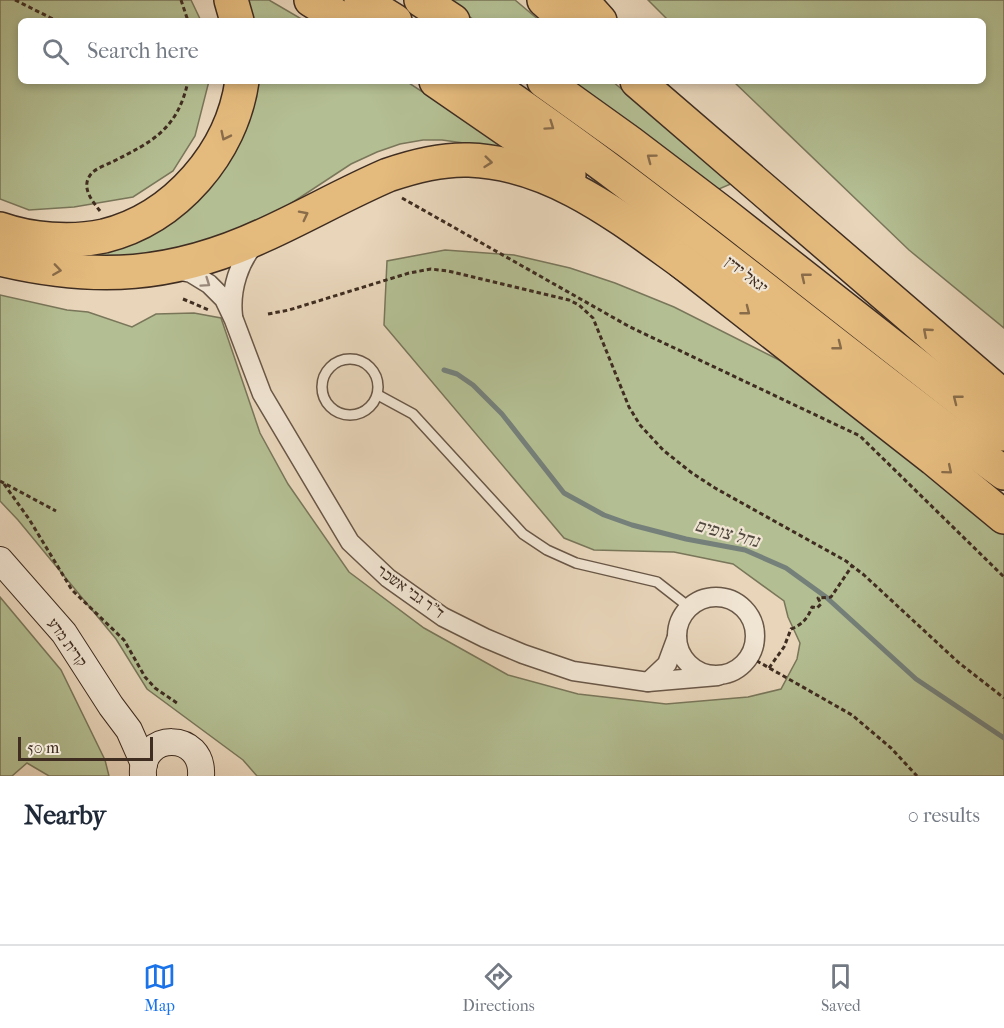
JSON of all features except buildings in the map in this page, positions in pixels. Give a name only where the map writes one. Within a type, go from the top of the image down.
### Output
[{"type":"highway","points":[[231,0],[236,18]]},
{"type":"highway","points":[[311,0],[340,18]]},
{"type":"highway","points":[[361,0],[390,18]]},
{"type":"highway","points":[[421,0],[448,18]]},
{"type":"highway","points":[[544,0],[565,18]]},
{"type":"highway","points":[[581,0],[597,18]]},
{"type":"highway","points":[[0,230],[25,236],[73,239],[104,236],[142,221],[178,197],[205,168],[224,141],[239,104],[242,84]]},
{"type":"highway","points":[[440,84],[532,147],[699,274],[1004,517]]},
{"type":"highway","name":"יגאל ידין","points":[[489,84],[658,204],[888,386],[1004,473]]},
{"type":"highway","name":"יגאל ידין","points":[[548,84],[716,208],[1004,434]]},
{"type":"highway","points":[[640,84],[1004,397]]},
{"type":"highway","points":[[662,84],[786,211]]},
{"type":"highway","points":[[0,259],[71,272],[106,274],[161,268],[203,258],[264,235],[362,186],[397,172],[441,162],[467,160],[521,167],[549,178],[586,197],[699,274]]},
{"type":"street","name":"ד\"ר גבי אשכר","points":[[234,320],[233,296],[238,274],[249,250],[264,235]]},
{"type":"street","name":"ד\"ר גבי אשכר","points":[[161,268],[183,271],[209,284],[224,299],[262,394],[351,542],[388,578],[443,616],[523,654],[573,671],[648,682],[718,676]]},
{"type":"street","name":"קרית מדע","points":[[0,560],[64,633],[148,762]]},
{"type":"street","points":[[712,597],[725,597],[737,602],[753,621],[756,633],[755,646],[750,657],[736,670],[718,676],[694,669],[679,649],[677,637],[682,616],[689,607],[700,600],[712,597]]},
{"type":"street","points":[[648,682],[667,664],[677,637]]},
{"type":"street","points":[[148,762],[176,742],[188,746],[198,756],[204,773]]},
{"type":"lane","points":[[344,359],[354,359],[372,368],[380,384],[378,395],[374,404],[366,411],[355,416],[345,415],[335,412],[328,405],[321,389],[322,379],[335,363],[344,359]]},
{"type":"lane","points":[[378,395],[413,414],[523,534],[547,550],[576,563],[657,582],[689,607]]},
{"type":"path","points":[[15,0],[51,18]]},
{"type":"path","points":[[181,0],[187,18]]},
{"type":"path","points":[[103,214],[89,194],[87,183],[89,176],[99,168],[143,147],[161,134],[176,115],[187,84]]},
{"type":"path","points":[[398,196],[630,327],[860,436],[1004,577]]},
{"type":"path","points":[[268,314],[289,310],[409,273],[439,270],[553,295],[574,302],[593,318],[628,407],[647,433],[668,454],[721,492],[827,549],[852,566],[958,662],[1004,699]]},
{"type":"path","points":[[183,299],[213,311]]},
{"type":"path","points":[[2,482],[56,511]]},
{"type":"path","points":[[2,482],[29,519],[72,590],[124,640],[145,677],[155,688],[177,703]]},
{"type":"path","points":[[769,668],[784,647],[791,629],[800,626],[812,607],[818,608],[820,603],[818,598],[831,597],[852,566]]},
{"type":"path","points":[[750,657],[852,715],[891,748],[917,776]]},
{"type":"green space","points":[[0,0],[191,0],[200,18],[18,18],[18,84],[208,84],[195,136],[173,171],[133,197],[74,207],[29,210],[0,199]]},
{"type":"green space","points":[[241,0],[269,0],[300,18],[247,18]]},
{"type":"green space","points":[[442,0],[515,0],[536,18],[471,18]]},
{"type":"green space","points":[[648,0],[1004,0],[1004,328],[909,250],[736,84],[986,84],[986,18],[666,18]]},
{"type":"green space","points":[[249,84],[411,84],[517,154],[493,147],[442,140],[423,140],[400,144],[351,164],[281,210],[201,246],[118,259],[51,255],[150,233]]},
{"type":"green space","points":[[571,84],[616,84],[733,183],[712,192]]},
{"type":"green space","points":[[445,250],[514,255],[570,268],[615,283],[674,307],[793,367],[858,411],[1004,533],[1004,776],[257,776],[243,760],[147,689],[116,639],[0,501],[0,295],[67,310],[88,312],[132,327],[156,314],[194,313],[221,318],[260,433],[288,484],[349,572],[424,628],[508,675],[578,694],[666,704],[748,697],[781,689],[797,659],[800,643],[788,617],[784,601],[733,564],[674,552],[594,550],[564,538],[384,325],[387,261]]},
{"type":"green space","points":[[0,597],[61,670],[105,760],[109,776],[49,776],[27,763],[12,776],[0,776]]},
{"type":"waterway","name":"נחל צופים","points":[[444,370],[457,374],[473,385],[502,414],[564,493],[604,515],[632,525],[686,539],[745,550],[786,568],[826,597],[916,679],[1004,738]]}]
